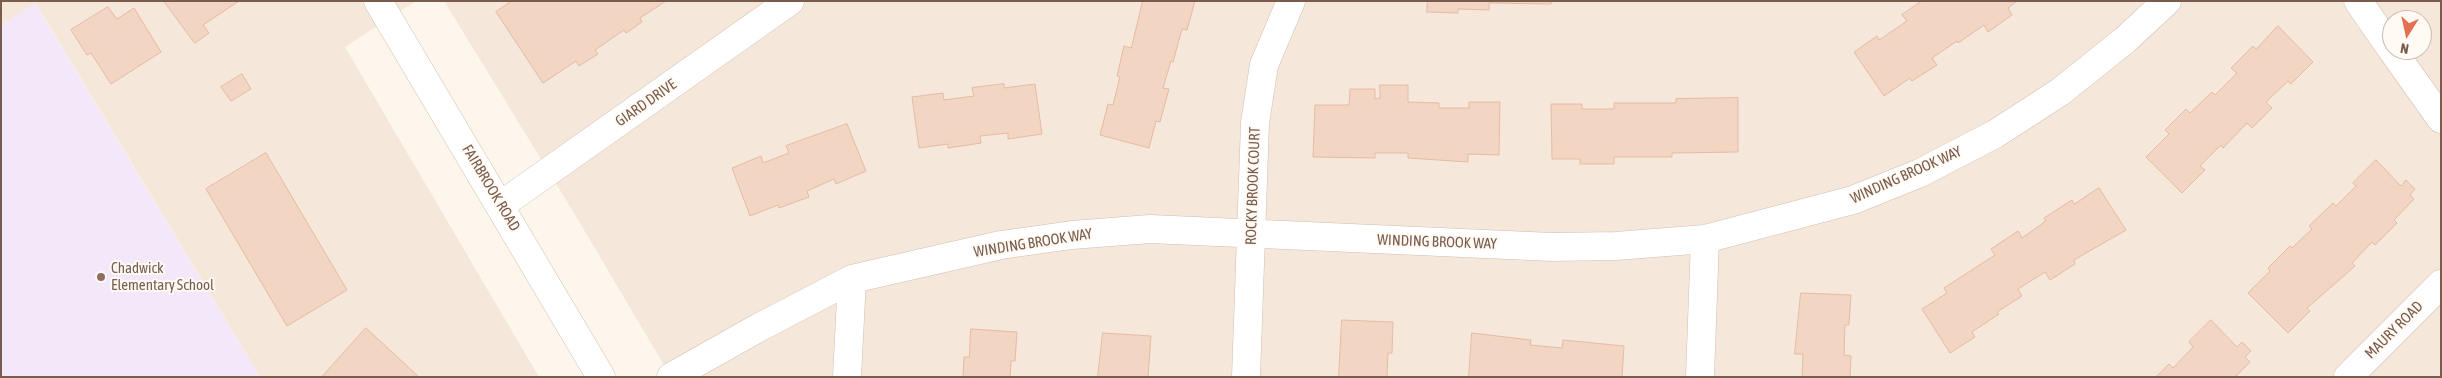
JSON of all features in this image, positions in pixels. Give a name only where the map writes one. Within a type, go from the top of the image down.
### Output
[{"type":"street","name":"FAIRBROOK ROAD","points":[[378,1],[501,205],[601,377]]},
{"type":"street","name":"GIARD DRIVE","points":[[501,205],[790,1]]},
{"type":"street","name":"ROCKY BROOK COURT","points":[[1246,377],[1254,123],[1264,65],[1291,1]]},
{"type":"street","name":"WINDING BROOK WAY","points":[[671,377],[758,328],[852,279],[1001,245],[1072,234],[1150,229],[1552,247],[1616,246],[1705,239],[1852,200],[1920,173],[1995,134],[2060,92],[2125,40],[2167,1]]},
{"type":"street","points":[[2358,1],[2382,36]]},
{"type":"street","points":[[2399,60],[2441,119]]},
{"type":"street","points":[[1700,377],[1705,239]]},
{"type":"street","points":[[847,377],[852,279]]},
{"type":"street","name":"MAURY ROAD","points":[[2348,377],[2441,284]]},
{"type":"shaded area","points":[[1,1],[416,1],[345,47],[539,377],[260,377],[36,4],[1,26]]},
{"type":"shaded area","points":[[444,1],[2441,1],[2441,377],[671,377],[574,213]]},
{"type":"shaded area","name":"Chadwick Elementary School","points":[[35,3],[260,377],[1,377],[1,26]]},
{"type":"building","points":[[164,1],[239,1],[203,25],[209,33],[195,43]]},
{"type":"building","points":[[512,1],[666,1],[640,18],[642,22],[626,33],[624,30],[595,50],[598,54],[579,66],[576,61],[543,83],[496,12]]},
{"type":"building","points":[[1143,1],[1195,1],[1187,30],[1182,29],[1173,62],[1171,61],[1163,88],[1169,89],[1160,122],[1156,121],[1149,148],[1100,135],[1108,104],[1113,105],[1120,77],[1117,76],[1124,46],[1131,48]]},
{"type":"building","points":[[1428,1],[1552,1],[1551,4],[1489,3],[1489,10],[1458,9],[1458,13],[1427,12]]},
{"type":"building","points":[[1922,1],[2017,1],[2008,8],[2012,15],[1988,32],[1984,25],[1958,43],[1957,41],[1932,58],[1937,65],[1912,81],[1910,78],[1884,96],[1854,52],[1877,36],[1879,40],[1907,21],[1902,15]]},
{"type":"building","points":[[108,7],[117,19],[134,8],[161,52],[111,84],[91,53],[87,55],[71,30]]},
{"type":"building","points":[[2278,26],[2313,62],[2291,84],[2288,81],[2266,102],[2272,108],[2252,128],[2247,123],[2223,148],[2221,145],[2200,166],[2205,170],[2182,193],[2146,157],[2169,134],[2165,130],[2186,109],[2190,113],[2212,92],[2215,95],[2237,73],[2231,68],[2253,46],[2256,49]]},
{"type":"building","points":[[242,74],[251,89],[231,101],[221,87]]},
{"type":"building","points":[[1004,84],[1004,88],[1035,84],[1042,134],[1008,139],[1008,133],[980,136],[981,143],[948,148],[948,144],[919,148],[912,97],[943,93],[944,100],[974,96],[972,88]]},
{"type":"building","points":[[1380,85],[1408,85],[1408,102],[1439,103],[1439,108],[1469,108],[1469,102],[1500,102],[1499,155],[1468,154],[1468,162],[1408,158],[1408,153],[1375,153],[1375,158],[1313,157],[1315,105],[1349,105],[1350,89],[1375,89],[1375,99],[1380,98]]},
{"type":"building","points":[[1738,98],[1738,152],[1672,153],[1672,157],[1614,157],[1614,164],[1580,164],[1580,159],[1552,159],[1551,104],[1582,104],[1582,109],[1614,109],[1614,103],[1676,103],[1676,99]]},
{"type":"building","points":[[847,124],[866,171],[836,184],[834,179],[807,191],[809,197],[779,208],[778,205],[750,216],[732,168],[761,156],[763,163],[789,153],[786,146]]},
{"type":"building","points":[[266,153],[347,290],[287,326],[206,189]]},
{"type":"building","points":[[2376,160],[2401,186],[2406,180],[2415,189],[2410,195],[2414,199],[2394,220],[2397,223],[2375,245],[2372,242],[2352,263],[2355,266],[2307,308],[2310,311],[2288,333],[2248,293],[2270,271],[2268,268],[2290,246],[2292,248],[2312,229],[2309,226],[2333,203],[2336,206],[2356,186],[2353,183]]},
{"type":"building","points":[[2099,188],[2126,230],[2074,260],[2075,264],[2050,280],[2045,272],[2018,289],[2022,296],[1997,312],[1999,314],[1972,332],[1975,337],[1950,353],[1922,309],[1947,293],[1944,288],[1995,255],[1991,249],[2018,231],[2022,238],[2046,221],[2044,218],[2072,200],[2074,204]]},
{"type":"building","points":[[1801,293],[1851,295],[1849,325],[1845,325],[1844,355],[1851,356],[1850,377],[1802,377],[1803,354],[1795,354]]},
{"type":"building","points":[[1342,320],[1393,322],[1392,353],[1388,353],[1387,377],[1339,377]]},
{"type":"building","points":[[2211,320],[2237,347],[2242,342],[2251,351],[2245,357],[2250,362],[2235,377],[2156,377],[2169,364],[2173,368],[2193,347],[2189,342]]},
{"type":"building","points":[[366,328],[419,377],[322,377]]},
{"type":"building","points":[[971,329],[1017,332],[1015,361],[1011,361],[1010,377],[963,377],[964,357],[969,357]]},
{"type":"building","points":[[1103,333],[1151,336],[1148,377],[1098,377]]},
{"type":"building","points":[[1472,333],[1531,340],[1530,345],[1562,348],[1563,340],[1624,346],[1622,377],[1469,377]]},
{"type":"place","name":"Chadwick Elementary School","points":[[101,277]]}]
